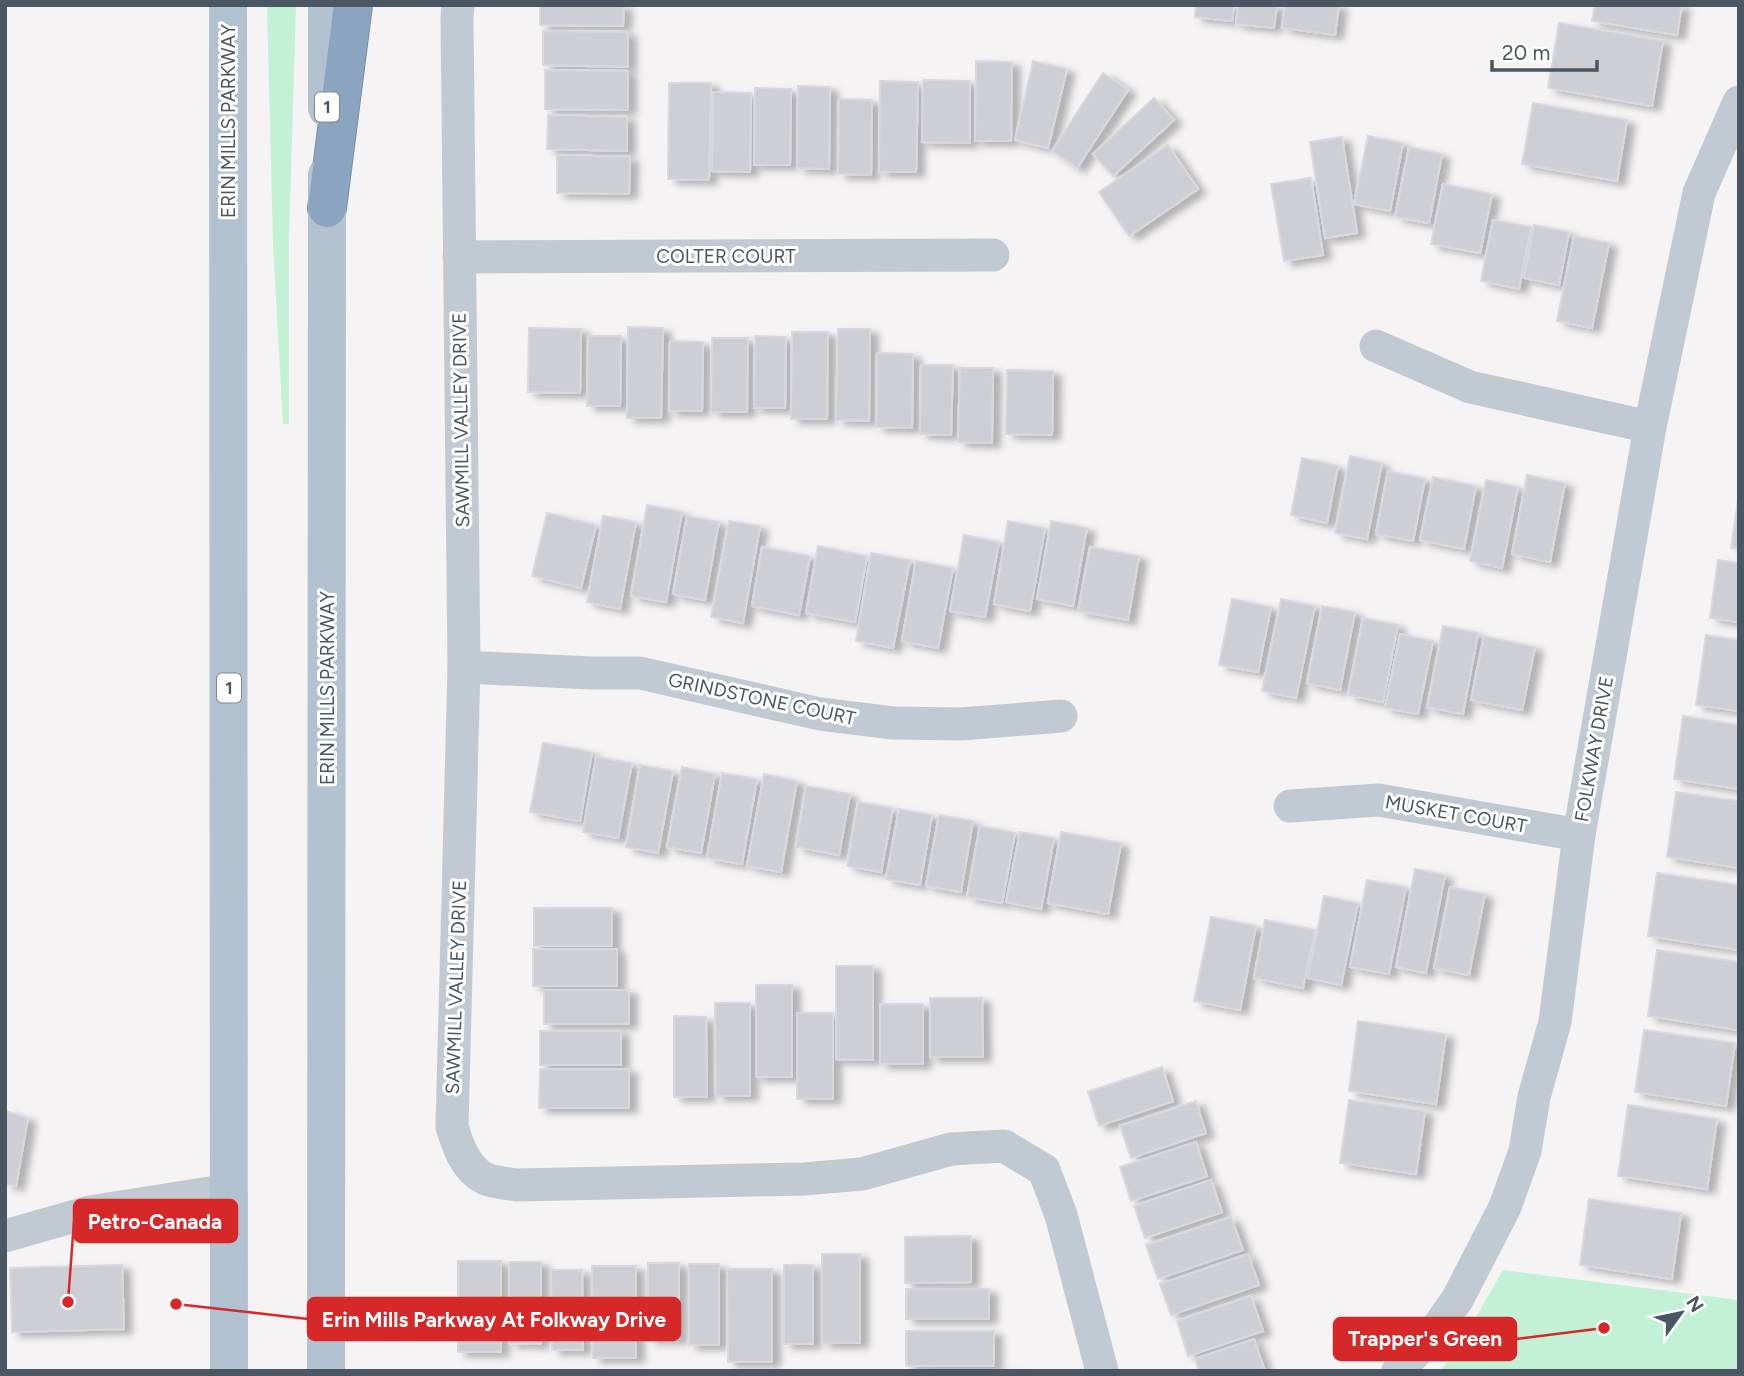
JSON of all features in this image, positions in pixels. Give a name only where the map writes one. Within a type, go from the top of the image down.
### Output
[{"type":"highway","points":[[327,208],[353,5]]},
{"type":"main road","name":"ERIN MILLS PARKWAY","points":[[228,5],[229,1371]]},
{"type":"main road","name":"ERIN MILLS PARKWAY","points":[[326,1371],[327,5]]},
{"type":"street","name":"SAWMILL VALLEY DRIVE","points":[[458,5],[464,667],[452,1127],[459,1149],[470,1166],[484,1179],[517,1185],[804,1180],[862,1174],[951,1149],[1004,1146],[1044,1170],[1060,1215],[1102,1371]]},
{"type":"street","name":"FOLKWAY DRIVE","points":[[1398,1371],[1435,1331],[1457,1300],[1505,1207],[1525,1152],[1534,1097],[1555,1022],[1579,835],[1650,428],[1699,193],[1739,102]]},
{"type":"street","name":"COLTER COURT","points":[[459,257],[993,255]]},
{"type":"street","points":[[1377,346],[1470,387],[1650,428]]},
{"type":"street","name":"GRINDSTONE COURT","points":[[464,667],[640,673],[820,714],[893,723],[961,724],[1061,716]]},
{"type":"street","name":"MUSKET COURT","points":[[1290,806],[1379,800],[1579,835]]},
{"type":"street","points":[[5,1236],[89,1212],[229,1190]]},
{"type":"street","points":[[217,1371],[229,1371]]},
{"type":"green space","points":[[267,5],[296,5],[289,239],[289,424],[283,424],[273,243]]},
{"type":"green space","points":[[1503,1270],[1739,1300],[1739,1371],[1439,1371],[1454,1355]]},
{"type":"building","points":[[540,5],[624,5],[623,26],[540,25]]},
{"type":"building","points":[[1196,5],[1234,5],[1232,21],[1195,17]]},
{"type":"building","points":[[1238,5],[1277,5],[1274,28],[1236,24]]},
{"type":"building","points":[[1285,5],[1339,5],[1335,35],[1282,28]]},
{"type":"building","points":[[1595,5],[1682,5],[1677,35],[1592,21]]},
{"type":"building","points":[[1559,23],[1663,41],[1652,106],[1548,88]]},
{"type":"building","points":[[543,31],[628,32],[628,67],[543,65]]},
{"type":"building","points":[[976,61],[1012,62],[1011,141],[975,141]]},
{"type":"building","points":[[1033,61],[1067,69],[1048,148],[1015,140]]},
{"type":"building","points":[[545,70],[628,71],[628,110],[545,109]]},
{"type":"building","points":[[1103,73],[1128,90],[1077,168],[1052,151]]},
{"type":"building","points":[[923,80],[970,81],[970,143],[922,142]]},
{"type":"building","points":[[880,81],[918,82],[916,172],[879,172]]},
{"type":"building","points":[[669,83],[711,83],[709,180],[668,179]]},
{"type":"building","points":[[798,86],[830,87],[829,169],[797,168]]},
{"type":"building","points":[[755,88],[791,89],[790,165],[754,165]]},
{"type":"building","points":[[713,92],[751,93],[750,172],[712,171]]},
{"type":"building","points":[[1154,98],[1174,120],[1113,176],[1093,154]]},
{"type":"building","points":[[839,99],[872,100],[871,175],[838,174]]},
{"type":"building","points":[[1533,103],[1627,120],[1617,181],[1522,164]]},
{"type":"building","points":[[548,115],[627,117],[627,151],[547,149]]},
{"type":"building","points":[[1368,136],[1403,143],[1390,211],[1354,204]]},
{"type":"building","points":[[1342,137],[1357,233],[1325,238],[1310,142]]},
{"type":"building","points":[[1168,145],[1198,189],[1129,236],[1099,192]]},
{"type":"building","points":[[1409,147],[1442,154],[1429,223],[1395,217]]},
{"type":"building","points":[[557,155],[630,157],[629,194],[557,193]]},
{"type":"building","points":[[1311,178],[1323,255],[1284,261],[1271,184]]},
{"type":"building","points":[[1443,184],[1492,194],[1480,253],[1431,244]]},
{"type":"building","points":[[1493,220],[1531,227],[1519,289],[1481,281]]},
{"type":"building","points":[[1534,225],[1569,232],[1559,285],[1524,278]]},
{"type":"building","points":[[1574,236],[1609,243],[1592,328],[1557,321]]},
{"type":"building","points":[[628,327],[663,328],[661,418],[627,418]]},
{"type":"building","points":[[529,328],[581,329],[580,393],[528,392]]},
{"type":"building","points":[[838,329],[870,329],[869,421],[836,420]]},
{"type":"building","points":[[792,332],[828,332],[827,419],[791,419]]},
{"type":"building","points":[[588,336],[621,336],[620,406],[587,406]]},
{"type":"building","points":[[755,336],[786,337],[785,408],[754,408]]},
{"type":"building","points":[[712,338],[748,338],[747,412],[711,412]]},
{"type":"building","points":[[670,341],[703,342],[702,411],[669,411]]},
{"type":"building","points":[[877,353],[913,354],[912,428],[876,427]]},
{"type":"building","points":[[921,365],[953,365],[951,435],[920,434]]},
{"type":"building","points":[[960,368],[993,368],[992,443],[958,442]]},
{"type":"building","points":[[1007,370],[1053,371],[1052,435],[1006,434]]},
{"type":"building","points":[[1350,456],[1382,463],[1367,539],[1335,533]]},
{"type":"building","points":[[1302,458],[1338,466],[1327,523],[1291,515]]},
{"type":"building","points":[[1388,471],[1425,479],[1413,541],[1376,534]]},
{"type":"building","points":[[1527,475],[1565,483],[1550,562],[1512,554]]},
{"type":"building","points":[[1433,477],[1476,486],[1464,549],[1420,540]]},
{"type":"building","points":[[1486,480],[1518,487],[1502,568],[1470,561]]},
{"type":"building","points":[[1739,494],[1739,549],[1731,548]]},
{"type":"building","points":[[647,505],[682,512],[666,602],[631,596]]},
{"type":"building","points":[[547,513],[596,525],[581,588],[532,576]]},
{"type":"building","points":[[603,516],[636,522],[620,609],[587,602]]},
{"type":"building","points":[[687,516],[719,522],[705,600],[673,594]]},
{"type":"building","points":[[729,521],[760,526],[743,623],[711,617]]},
{"type":"building","points":[[1008,521],[1045,528],[1030,611],[994,604]]},
{"type":"building","points":[[1051,521],[1087,528],[1073,606],[1037,599]]},
{"type":"building","points":[[964,535],[999,542],[985,617],[950,611]]},
{"type":"building","points":[[818,546],[867,556],[855,622],[806,613]]},
{"type":"building","points":[[762,547],[810,556],[799,615],[752,606]]},
{"type":"building","points":[[1090,547],[1139,556],[1128,620],[1078,611]]},
{"type":"building","points":[[871,553],[910,560],[893,648],[856,641]]},
{"type":"building","points":[[1718,560],[1739,563],[1739,622],[1710,618]]},
{"type":"building","points":[[916,561],[953,568],[938,648],[902,641]]},
{"type":"building","points":[[1232,599],[1271,607],[1258,672],[1219,665]]},
{"type":"building","points":[[1281,599],[1315,606],[1296,698],[1262,691]]},
{"type":"building","points":[[1322,606],[1355,612],[1340,690],[1307,683]]},
{"type":"building","points":[[1363,618],[1398,625],[1383,702],[1348,695]]},
{"type":"building","points":[[1443,626],[1478,633],[1463,714],[1427,707]]},
{"type":"building","points":[[1400,634],[1433,641],[1418,714],[1385,708]]},
{"type":"building","points":[[1706,635],[1739,640],[1739,711],[1696,705]]},
{"type":"building","points":[[1484,636],[1535,647],[1522,710],[1471,700]]},
{"type":"building","points":[[1683,716],[1739,725],[1739,789],[1674,779]]},
{"type":"building","points":[[543,743],[592,752],[580,821],[530,812]]},
{"type":"building","points":[[596,757],[632,763],[618,838],[583,832]]},
{"type":"building","points":[[640,765],[673,771],[658,853],[626,847]]},
{"type":"building","points":[[682,767],[715,774],[701,853],[667,847]]},
{"type":"building","points":[[722,773],[757,779],[742,864],[707,858]]},
{"type":"building","points":[[764,774],[797,781],[781,872],[747,866]]},
{"type":"building","points":[[806,786],[850,794],[839,855],[796,847]]},
{"type":"building","points":[[1676,792],[1739,801],[1739,868],[1667,857]]},
{"type":"building","points":[[858,802],[893,808],[881,872],[847,866]]},
{"type":"building","points":[[899,809],[932,815],[920,885],[886,879]]},
{"type":"building","points":[[939,815],[973,821],[961,892],[926,886]]},
{"type":"building","points":[[980,826],[1015,833],[1002,903],[967,897]]},
{"type":"building","points":[[1020,832],[1054,838],[1041,909],[1006,902]]},
{"type":"building","points":[[1061,832],[1121,843],[1108,914],[1048,903]]},
{"type":"building","points":[[1415,869],[1445,875],[1426,973],[1396,967]]},
{"type":"building","points":[[1657,873],[1739,885],[1739,950],[1648,936]]},
{"type":"building","points":[[1367,880],[1406,887],[1389,974],[1350,967]]},
{"type":"building","points":[[1450,887],[1485,894],[1469,975],[1434,968]]},
{"type":"building","points":[[1324,896],[1358,903],[1341,985],[1308,978]]},
{"type":"building","points":[[534,908],[612,908],[612,946],[534,946]]},
{"type":"building","points":[[1211,917],[1256,926],[1240,1010],[1194,1001]]},
{"type":"building","points":[[1265,920],[1315,930],[1303,988],[1254,978]]},
{"type":"building","points":[[533,949],[617,949],[617,986],[533,986]]},
{"type":"building","points":[[1657,950],[1739,962],[1738,1030],[1648,1016]]},
{"type":"building","points":[[836,966],[873,966],[873,1060],[836,1059]]},
{"type":"building","points":[[756,985],[792,985],[792,1077],[756,1077]]},
{"type":"building","points":[[544,990],[629,990],[629,1024],[544,1024]]},
{"type":"building","points":[[930,998],[982,998],[983,1057],[930,1057]]},
{"type":"building","points":[[715,1003],[750,1003],[750,1096],[716,1096]]},
{"type":"building","points":[[880,1004],[923,1004],[923,1064],[880,1064]]},
{"type":"building","points":[[797,1013],[833,1013],[833,1099],[797,1099]]},
{"type":"building","points":[[674,1016],[706,1017],[707,1097],[674,1097]]},
{"type":"building","points":[[1358,1021],[1446,1034],[1436,1104],[1349,1091]]},
{"type":"building","points":[[1644,1030],[1735,1043],[1726,1106],[1635,1092]]},
{"type":"building","points":[[540,1031],[621,1031],[621,1065],[540,1065]]},
{"type":"building","points":[[1162,1067],[1173,1101],[1099,1126],[1088,1092]]},
{"type":"building","points":[[540,1069],[629,1069],[629,1108],[539,1108]]},
{"type":"building","points":[[1349,1100],[1425,1111],[1416,1174],[1340,1163]]},
{"type":"building","points":[[1196,1101],[1206,1133],[1131,1158],[1120,1126]]},
{"type":"building","points":[[1628,1105],[1717,1119],[1707,1189],[1618,1176]]},
{"type":"building","points":[[5,1111],[28,1118],[16,1186],[5,1184]]},
{"type":"building","points":[[1196,1142],[1207,1176],[1131,1201],[1120,1167]]},
{"type":"building","points":[[1211,1180],[1222,1212],[1145,1238],[1134,1206]]},
{"type":"building","points":[[1589,1199],[1681,1213],[1672,1279],[1580,1265]]},
{"type":"building","points":[[1231,1217],[1243,1250],[1158,1279],[1146,1245]]},
{"type":"building","points":[[971,1236],[971,1282],[905,1283],[905,1237]]},
{"type":"building","points":[[822,1254],[860,1254],[860,1343],[822,1343]]},
{"type":"building","points":[[1248,1254],[1259,1285],[1171,1315],[1160,1284]]},
{"type":"building","points":[[458,1261],[501,1261],[501,1352],[458,1352]]},
{"type":"building","points":[[509,1262],[541,1262],[541,1344],[509,1343]]},
{"type":"building","points":[[648,1263],[679,1263],[679,1339],[648,1339]]},
{"type":"building","points":[[689,1264],[719,1264],[719,1345],[689,1345]]},
{"type":"building","points":[[122,1265],[124,1329],[12,1332],[10,1268]]},
{"type":"building","points":[[784,1265],[813,1265],[813,1344],[784,1344]]},
{"type":"building","points":[[592,1266],[636,1266],[636,1358],[593,1358]]},
{"type":"building","points":[[727,1269],[772,1269],[772,1362],[728,1362]]},
{"type":"building","points":[[551,1270],[582,1270],[583,1350],[552,1350]]},
{"type":"building","points":[[906,1289],[989,1289],[989,1319],[906,1319]]},
{"type":"building","points":[[1251,1296],[1263,1331],[1188,1356],[1177,1321]]},
{"type":"building","points":[[906,1331],[994,1331],[994,1366],[906,1366]]},
{"type":"building","points":[[1254,1339],[1265,1371],[1199,1371],[1195,1359]]},
{"type":"building","points":[[1014,1370],[1014,1371],[920,1371]]},
{"type":"place","name":"Petro-Canada","points":[[68,1302]]},
{"type":"place","name":"Erin Mills Parkway At Folkway Drive","points":[[176,1304]]},
{"type":"place","name":"Trapper's Green","points":[[1604,1328]]}]
